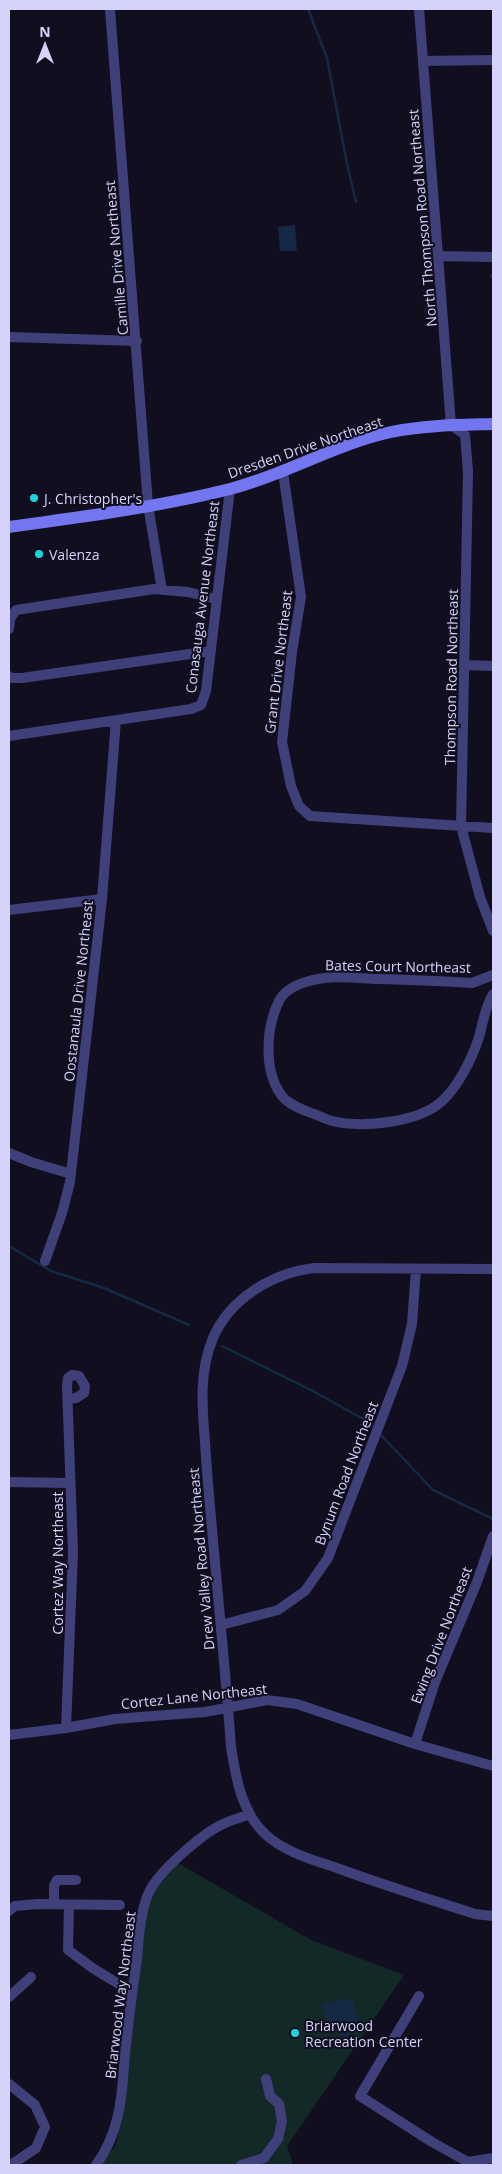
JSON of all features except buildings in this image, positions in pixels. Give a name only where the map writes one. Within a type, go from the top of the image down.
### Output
[{"type":"street","name":"Camille Drive Northeast","points":[[110,9],[148,505],[162,590]]},
{"type":"street","name":"North Thompson Road Northeast","points":[[419,9],[451,425]]},
{"type":"street","points":[[423,61],[493,60]]},
{"type":"street","points":[[438,256],[493,257]]},
{"type":"street","points":[[9,337],[136,341]]},
{"type":"street","name":"Dresden Drive Northeast","points":[[9,527],[148,505],[230,489],[284,472],[337,449],[390,432],[451,425],[493,424]]},
{"type":"street","name":"Thompson Road Northeast","points":[[451,425],[465,436],[468,472],[461,826],[480,897],[493,932]]},
{"type":"street","name":"Grant Drive Northeast","points":[[284,472],[301,597],[292,652],[282,742],[291,786],[299,806],[310,816],[493,828]]},
{"type":"street","name":"Conasauga Avenue Northeast","points":[[116,720],[169,713],[201,705],[206,691],[230,489]]},
{"type":"street","points":[[9,629],[10,619],[16,610],[154,589],[188,592],[216,599]]},
{"type":"street","points":[[9,676],[10,678],[22,678],[211,651]]},
{"type":"street","points":[[464,665],[493,666]]},
{"type":"street","points":[[9,736],[116,720]]},
{"type":"street","name":"Oostanaula Drive Northeast","points":[[45,1261],[65,1205],[71,1174],[102,899],[116,720]]},
{"type":"street","points":[[9,910],[102,899]]},
{"type":"street","name":"Bates Court Northeast","points":[[493,975],[472,983],[335,977],[308,981],[291,988],[280,1000],[270,1030],[269,1061],[274,1079],[282,1096],[300,1109],[333,1121],[397,1121],[417,1116],[441,1102],[460,1078],[478,1040],[488,1001],[493,994]]},
{"type":"street","points":[[9,1153],[71,1174]]},
{"type":"street","name":"Drew Valley Road Northeast","points":[[493,1269],[314,1268],[294,1270],[272,1278],[245,1296],[228,1314],[213,1337],[205,1365],[202,1396],[207,1480],[236,1780],[250,1814],[264,1834],[276,1843],[305,1857],[475,1914],[493,1916]]},
{"type":"street","name":"Bynum Road Northeast","points":[[221,1625],[278,1610],[306,1591],[328,1558],[402,1366],[412,1324],[416,1269]]},
{"type":"street","name":"Cortez Way Northeast","points":[[66,1728],[73,1552],[68,1398]]},
{"type":"street","points":[[9,1482],[70,1483]]},
{"type":"street","name":"Ewing Drive Northeast","points":[[415,1744],[435,1682],[477,1582],[493,1536]]},
{"type":"street","name":"Cortez Lane Northeast","points":[[9,1735],[66,1728],[115,1719],[205,1712],[267,1700],[297,1704],[415,1744],[493,1766]]},
{"type":"street","name":"Briarwood Way Northeast","points":[[96,2165],[113,2136],[121,2105],[132,1992],[143,1913],[150,1890],[175,1860],[198,1841],[221,1825],[250,1814]]},
{"type":"street","points":[[54,1904],[54,1886],[57,1880],[76,1880]]},
{"type":"street","points":[[9,1911],[15,1906],[54,1904],[120,1905]]},
{"type":"street","points":[[69,1905],[68,1950],[117,1984],[132,1992]]},
{"type":"street","points":[[9,1996],[31,1977]]},
{"type":"street","points":[[419,1996],[360,2096],[432,2142],[468,2162],[493,2158]]},
{"type":"street","points":[[241,2165],[264,2158],[278,2139],[282,2121],[279,2104],[270,2096],[266,2079]]},
{"type":"street","points":[[9,2084],[35,2106],[45,2127],[36,2148],[11,2165]]},
{"type":"green space","points":[[178,1863],[311,1940],[404,1975],[287,2146],[293,2165],[97,2165],[116,2146],[130,2053],[144,1897]]},
{"type":"water","points":[[295,225],[297,251],[280,251],[278,227]]},
{"type":"water","points":[[352,1998],[358,2021],[349,2023],[352,2034],[340,2037],[337,2025],[328,2027],[322,2005]]},
{"type":"waterway","points":[[308,9],[327,58],[356,202]]},
{"type":"waterway","points":[[9,1246],[51,1271],[104,1288],[189,1325]]},
{"type":"waterway","points":[[222,1346],[309,1389],[367,1421],[374,1428]]},
{"type":"waterway","points":[[380,1434],[433,1490],[493,1519]]},
{"type":"place","name":"J. Christopher's","points":[[34,498]]},
{"type":"place","name":"Valenza","points":[[39,554]]},
{"type":"place","name":"Briarwood Recreation Center","points":[[295,2033]]}]
